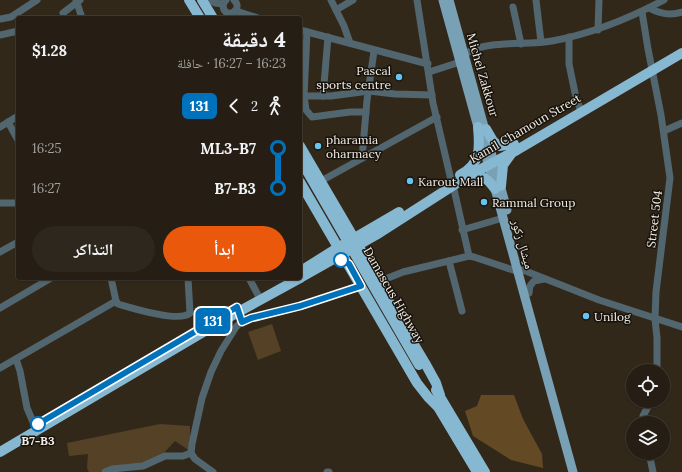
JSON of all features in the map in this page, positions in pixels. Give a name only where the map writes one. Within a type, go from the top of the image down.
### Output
[{"type":"highway","points":[[189,0],[199,16]]},
{"type":"highway","points":[[195,0],[205,16]]},
{"type":"highway","points":[[202,0],[212,16]]},
{"type":"highway","points":[[209,0],[219,16]]},
{"type":"highway","name":"Kamil Chamoun Street","points":[[452,183],[652,67],[682,47]]},
{"type":"highway","name":"Kamil Chamoun Street","points":[[652,67],[682,53]]},
{"type":"highway","points":[[482,128],[499,146],[516,147]]},
{"type":"highway","points":[[482,128],[479,154],[467,174],[483,177],[498,187],[503,165],[516,147]]},
{"type":"highway","points":[[302,149],[372,269],[436,383],[440,395]]},
{"type":"highway","name":"Damascus Highway","points":[[302,163],[416,365],[437,406],[465,445]]},
{"type":"highway","name":"Damascus Highway","points":[[302,174],[416,365],[440,395],[465,445]]},
{"type":"highway","points":[[302,277],[341,250],[377,231],[452,183]]},
{"type":"highway","points":[[302,189],[341,250],[420,387],[437,406]]},
{"type":"highway","points":[[343,219],[352,229],[356,231],[377,231]]},
{"type":"highway","points":[[328,229],[338,230],[342,226],[343,219]]},
{"type":"highway","points":[[325,260],[332,245],[332,240],[328,229]]},
{"type":"highway","points":[[366,259],[366,245],[377,231]]},
{"type":"highway","points":[[302,270],[325,260],[338,260],[349,264]]},
{"type":"highway","points":[[356,277],[357,269],[361,265],[367,265],[372,269]]},
{"type":"highway","points":[[238,309],[258,295],[285,280]]},
{"type":"highway","points":[[0,452],[35,428],[238,309],[296,280]]},
{"type":"highway","points":[[0,445],[35,428]]},
{"type":"highway","points":[[465,445],[471,472]]},
{"type":"highway","points":[[465,445],[477,472]]},
{"type":"highway","points":[[465,445],[485,472]]},
{"type":"highway","points":[[465,445],[492,472]]},
{"type":"main road","name":"ميشال زكور","points":[[443,0],[460,62],[482,128],[573,472]]},
{"type":"main road","name":"Michel Zakkour","points":[[449,0],[465,54],[482,128]]},
{"type":"main road","name":"ميشال زكور","points":[[498,187],[503,218],[529,293],[579,472]]},
{"type":"street","points":[[0,19],[11,17],[37,0]]},
{"type":"street","points":[[209,0],[215,2],[224,1],[223,8],[225,11],[246,16]]},
{"type":"street","points":[[233,14],[237,7],[235,0]]},
{"type":"street","points":[[331,0],[344,26],[350,43]]},
{"type":"street","points":[[336,10],[353,0]]},
{"type":"street","points":[[417,0],[432,95],[469,256]]},
{"type":"street","points":[[536,0],[541,42]]},
{"type":"street","points":[[598,30],[599,0]]},
{"type":"street","points":[[465,54],[478,48],[541,42],[598,30],[618,23],[649,6],[664,0]]},
{"type":"street","points":[[63,13],[78,1],[82,16]]},
{"type":"street","points":[[649,6],[657,12],[671,15],[682,12]]},
{"type":"street","name":"Street 504","points":[[649,6],[652,67],[664,131],[670,181],[656,292],[655,319],[657,364]]},
{"type":"street","points":[[514,7],[521,44]]},
{"type":"street","points":[[0,35],[16,31]]},
{"type":"street","points":[[366,112],[350,112],[312,117],[306,110],[303,99],[303,31],[428,64]]},
{"type":"street","points":[[323,96],[328,37]]},
{"type":"street","points":[[570,37],[569,64],[580,109]]},
{"type":"street","points":[[362,158],[374,50]]},
{"type":"street","points":[[429,72],[460,62]]},
{"type":"street","points":[[303,99],[369,91],[396,94],[432,95]]},
{"type":"street","points":[[0,126],[16,117]]},
{"type":"street","points":[[321,181],[437,118]]},
{"type":"street","points":[[8,122],[16,136]]},
{"type":"street","points":[[664,131],[682,123]]},
{"type":"street","points":[[0,203],[16,203]]},
{"type":"street","points":[[462,230],[503,218]]},
{"type":"street","points":[[0,252],[16,243]]},
{"type":"street","points":[[378,282],[396,274],[469,256],[521,271],[585,295],[682,327]]},
{"type":"street","points":[[449,261],[462,311]]},
{"type":"street","points":[[529,293],[530,286],[534,280],[539,278],[544,279]]},
{"type":"street","points":[[0,308],[47,280]]},
{"type":"street","points":[[111,280],[118,304],[166,316],[187,316],[189,314],[188,280]]},
{"type":"street","points":[[250,280],[258,295]]},
{"type":"street","points":[[213,472],[198,462],[191,453],[192,444],[203,393],[223,346],[236,327],[242,322],[251,318],[300,306],[361,286]]},
{"type":"street","points":[[0,368],[116,301]]},
{"type":"street","points":[[238,309],[242,322]]},
{"type":"street","points":[[16,359],[20,371],[27,408],[35,428]]},
{"type":"street","points":[[105,472],[112,469],[143,466],[165,456],[183,456],[191,453]]},
{"type":"street","points":[[650,460],[653,472]]},
{"type":"shaded area","points":[[272,324],[281,351],[258,360],[248,332]]},
{"type":"shaded area","points":[[481,395],[514,395],[523,419],[542,454],[543,468],[511,460],[473,436],[465,411],[477,406]]},
{"type":"shaded area","points":[[160,424],[190,426],[190,451],[175,441],[163,454],[142,464],[106,468],[100,472],[89,472],[87,468],[88,454],[69,456],[67,443]]},
{"type":"bus line","name":"131","points":[[38,424],[237,307],[242,322],[251,318],[300,306],[361,286],[349,264],[341,260]]},
{"type":"place","name":"Pascal sports centre","points":[[399,77]]},
{"type":"place","name":"pharamia oharmacy","points":[[318,146]]},
{"type":"place","name":"Karout Mall","points":[[410,181]]},
{"type":"place","name":"Rammal Group","points":[[484,202]]},
{"type":"place","name":"Unilog","points":[[586,316]]},
{"type":"place","name":"B7-B3","points":[[38,424]]}]
